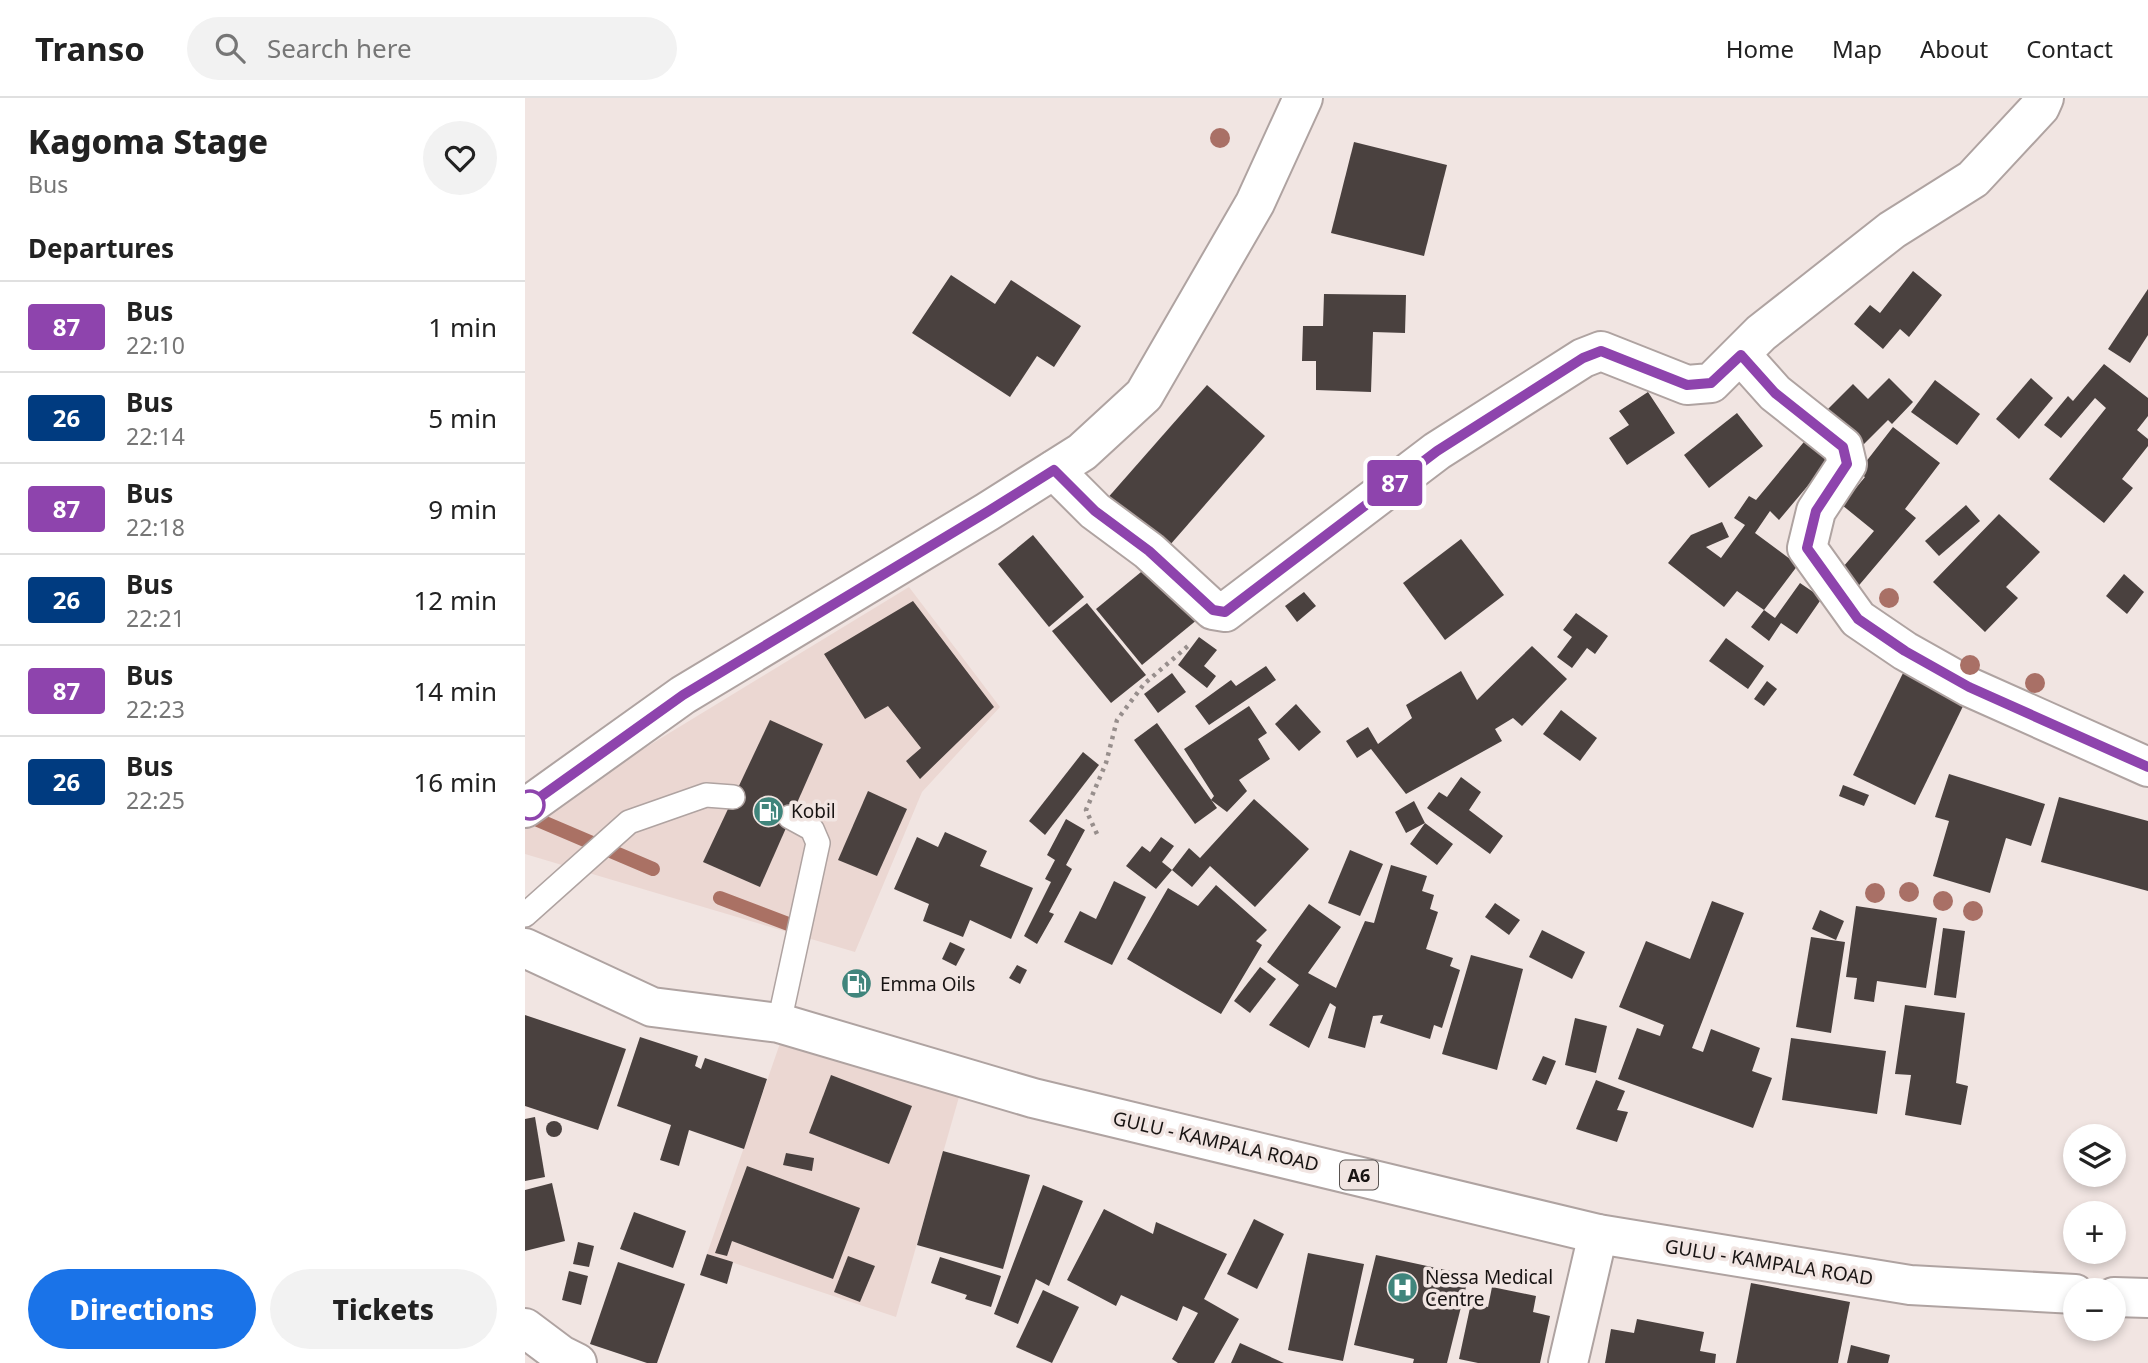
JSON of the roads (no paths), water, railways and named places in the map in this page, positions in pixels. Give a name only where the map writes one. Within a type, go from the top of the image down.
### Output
[{"type":"street","points":[[525,808],[683,695],[1082,452],[1144,395],[1255,203],[1303,98]]},
{"type":"street","points":[[1054,470],[1095,511],[1149,551],[1213,610],[1225,612],[1437,451],[1583,358],[1601,351],[1687,385],[1711,383],[1761,332],[1892,230],[1973,179],[2040,107],[2043,98]]},
{"type":"street","points":[[1741,355],[1775,393],[1843,447],[1847,464],[1816,511],[1807,548],[1858,619],[1905,651],[1969,687],[2148,767]]},
{"type":"street","name":"GULU - KAMPALA ROAD","points":[[525,948],[652,1007],[779,1023],[1033,1098],[1598,1234],[1910,1285],[2063,1293]]},
{"type":"street","points":[[1568,1363],[1598,1234]]},
{"type":"street","points":[[2126,1297],[2148,1298]]},
{"type":"street","points":[[525,1328],[561,1355],[577,1363]]},
{"type":"lane","points":[[525,915],[629,822],[706,795],[733,797]]},
{"type":"lane","points":[[779,1023],[818,843],[812,829],[790,817]]},
{"type":"waterway","points":[[538,820],[653,869]]},
{"type":"waterway","points":[[720,898],[804,930]]},
{"type":"place","name":"Kobil","points":[[768,811]]},
{"type":"place","name":"Emma Oils","points":[[857,984]]},
{"type":"place","name":"Nessa Medical Centre","points":[[1402,1288]]}]
